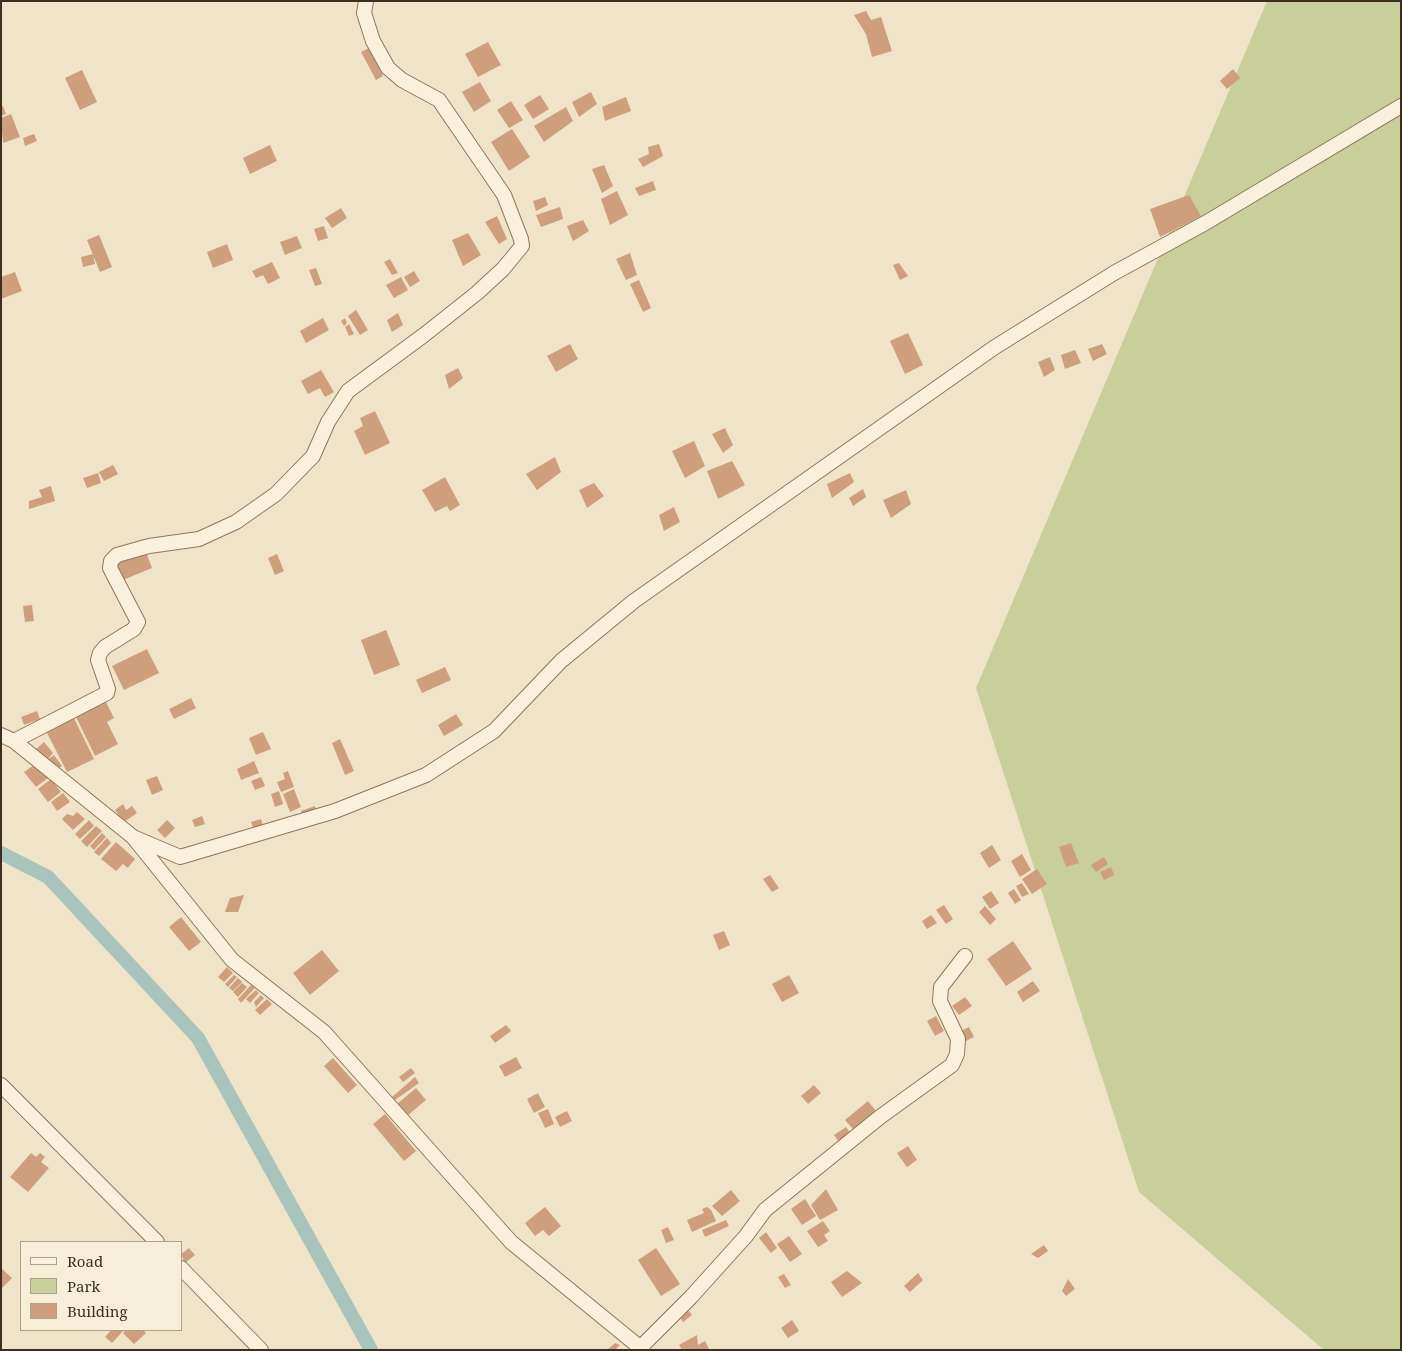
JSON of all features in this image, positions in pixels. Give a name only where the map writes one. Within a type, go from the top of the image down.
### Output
[{"type":"street","points":[[366,1],[364,13],[373,41],[388,68],[402,80],[440,100],[504,195],[522,239],[522,246],[503,269],[477,294],[424,336],[348,391],[328,422],[313,456],[276,494],[236,522],[199,539],[149,546],[117,555],[111,561],[110,568],[138,622],[134,629],[105,646],[100,653],[98,660],[108,689],[106,693],[8,738],[133,837],[232,960],[324,1032],[511,1242],[642,1348],[746,1236],[765,1210],[880,1117],[952,1065],[957,1054],[958,1039],[940,1001],[941,987],[965,956]]},
{"type":"street","points":[[133,837],[180,857],[335,811],[426,774],[494,731],[561,661],[634,601],[996,347],[1114,273],[1207,222],[1401,106]]},
{"type":"street","points":[[1,1085],[156,1241]]},
{"type":"street","points":[[182,1269],[261,1350]]},
{"type":"green space","points":[[1267,1],[1401,1],[1401,1350],[1324,1350],[1139,1192],[976,688]]},
{"type":"building","points":[[866,11],[871,20],[881,17],[892,51],[872,57],[866,34],[854,15]]},
{"type":"building","points":[[488,42],[501,65],[478,77],[465,54]]},
{"type":"building","points":[[369,48],[383,76],[376,80],[361,52]]},
{"type":"building","points":[[1233,69],[1240,78],[1227,89],[1220,81]]},
{"type":"building","points":[[82,70],[97,102],[80,110],[65,78]]},
{"type":"building","points":[[480,82],[491,101],[474,112],[462,92]]},
{"type":"building","points":[[591,92],[597,104],[579,117],[572,102]]},
{"type":"building","points":[[540,95],[549,109],[533,119],[524,105]]},
{"type":"building","points":[[626,97],[631,111],[605,121],[602,107]]},
{"type":"building","points":[[511,101],[523,120],[509,128],[497,110]]},
{"type":"building","points":[[3,106],[6,114],[1,116],[1,107]]},
{"type":"building","points":[[566,107],[573,121],[544,142],[534,126]]},
{"type":"building","points":[[11,114],[20,137],[3,143],[1,118]]},
{"type":"building","points":[[512,129],[530,157],[509,171],[491,142]]},
{"type":"building","points":[[34,134],[37,141],[25,146],[23,138]]},
{"type":"building","points":[[659,144],[663,156],[643,167],[638,159],[649,154],[648,147]]},
{"type":"building","points":[[270,145],[277,161],[250,174],[243,158]]},
{"type":"building","points":[[604,165],[613,186],[602,193],[592,169]]},
{"type":"building","points":[[653,181],[656,190],[639,196],[635,188]]},
{"type":"building","points":[[617,191],[628,215],[610,225],[601,199]]},
{"type":"building","points":[[1189,195],[1201,216],[1160,237],[1150,209]]},
{"type":"building","points":[[545,197],[548,205],[536,211],[533,201]]},
{"type":"building","points":[[560,207],[563,219],[541,227],[536,215]]},
{"type":"building","points":[[341,208],[347,218],[332,228],[325,218]]},
{"type":"building","points":[[497,216],[507,239],[499,244],[485,222]]},
{"type":"building","points":[[583,220],[589,231],[573,241],[567,226]]},
{"type":"building","points":[[324,226],[328,238],[318,241],[314,229]]},
{"type":"building","points":[[468,233],[481,255],[463,266],[452,240]]},
{"type":"building","points":[[99,235],[112,267],[100,272],[87,240]]},
{"type":"building","points":[[297,236],[302,248],[285,255],[280,242]]},
{"type":"building","points":[[227,244],[233,260],[213,268],[207,252]]},
{"type":"building","points":[[630,253],[637,275],[626,280],[616,259]]},
{"type":"building","points":[[93,254],[95,264],[83,267],[81,257]]},
{"type":"building","points":[[390,259],[398,273],[392,275],[384,262]]},
{"type":"building","points":[[272,262],[280,278],[268,284],[263,275],[256,278],[252,271]]},
{"type":"building","points":[[899,263],[908,276],[900,280],[893,265]]},
{"type":"building","points":[[316,268],[322,284],[315,286],[309,270]]},
{"type":"building","points":[[414,271],[420,281],[410,287],[404,277]]},
{"type":"building","points":[[15,272],[22,291],[1,299],[1,277]]},
{"type":"building","points":[[401,277],[408,290],[394,298],[386,285]]},
{"type":"building","points":[[639,280],[651,308],[643,312],[630,284]]},
{"type":"building","points":[[356,310],[368,330],[360,335],[348,316]]},
{"type":"building","points":[[398,313],[403,325],[392,332],[387,320]]},
{"type":"building","points":[[323,318],[329,330],[306,343],[300,331]]},
{"type":"building","points":[[345,318],[347,323],[344,326],[341,321]]},
{"type":"building","points":[[349,324],[354,334],[349,336],[345,327]]},
{"type":"building","points":[[908,333],[923,365],[905,374],[890,341]]},
{"type":"building","points":[[570,344],[578,359],[556,372],[547,356]]},
{"type":"building","points":[[1102,344],[1107,354],[1093,361],[1088,349]]},
{"type":"building","points":[[1075,350],[1081,363],[1065,369],[1061,355]]},
{"type":"building","points":[[1050,357],[1055,370],[1044,377],[1038,362]]},
{"type":"building","points":[[458,368],[463,378],[449,389],[445,375]]},
{"type":"building","points":[[321,370],[334,392],[325,397],[320,388],[308,394],[301,381]]},
{"type":"building","points":[[375,411],[390,443],[365,455],[354,431],[363,426],[360,418]]},
{"type":"building","points":[[725,428],[733,445],[723,453],[712,434]]},
{"type":"building","points":[[694,441],[705,466],[685,478],[672,451]]},
{"type":"building","points":[[555,457],[561,472],[537,490],[526,474]]},
{"type":"building","points":[[732,461],[745,485],[718,499],[707,471]]},
{"type":"building","points":[[113,465],[118,474],[104,481],[99,472]]},
{"type":"building","points":[[98,473],[101,483],[87,488],[83,478]]},
{"type":"building","points":[[850,473],[854,482],[832,498],[827,484]]},
{"type":"building","points":[[445,477],[460,505],[450,511],[447,506],[435,512],[422,490]]},
{"type":"building","points":[[594,483],[604,496],[587,508],[579,490]]},
{"type":"building","points":[[51,486],[55,501],[29,509],[29,501],[42,497],[39,490]]},
{"type":"building","points":[[863,489],[866,497],[853,506],[849,498]]},
{"type":"building","points":[[906,490],[911,504],[891,518],[883,500]]},
{"type":"building","points":[[674,507],[680,522],[664,531],[659,515]]},
{"type":"building","points":[[146,552],[152,568],[123,580],[117,564]]},
{"type":"building","points":[[277,554],[284,571],[275,575],[268,558]]},
{"type":"building","points":[[32,605],[34,621],[25,622],[23,606]]},
{"type":"building","points":[[386,630],[400,665],[374,675],[361,640]]},
{"type":"building","points":[[147,649],[159,673],[124,690],[112,666]]},
{"type":"building","points":[[445,667],[451,680],[422,693],[416,680]]},
{"type":"building","points":[[104,698],[114,718],[107,722],[118,744],[95,756],[74,713]]},
{"type":"building","points":[[191,698],[196,708],[174,719],[169,709]]},
{"type":"building","points":[[37,711],[40,719],[24,725],[21,717]]},
{"type":"building","points":[[456,714],[463,725],[444,736],[438,725]]},
{"type":"building","points":[[73,716],[94,759],[67,772],[45,729]]},
{"type":"building","points":[[263,732],[271,749],[256,755],[249,738]]},
{"type":"building","points":[[340,739],[354,771],[345,775],[332,743]]},
{"type":"building","points":[[44,742],[53,753],[47,760],[36,749]]},
{"type":"building","points":[[54,755],[62,766],[55,771],[47,760]]},
{"type":"building","points":[[254,761],[259,773],[241,780],[237,769]]},
{"type":"building","points":[[37,763],[48,778],[36,787],[24,772]]},
{"type":"building","points":[[288,771],[294,787],[281,792],[277,782],[285,779],[283,773]]},
{"type":"building","points":[[157,776],[163,790],[152,795],[146,780]]},
{"type":"building","points":[[261,777],[265,786],[255,790],[251,781]]},
{"type":"building","points":[[51,779],[61,792],[48,802],[38,789]]},
{"type":"building","points":[[294,789],[301,807],[290,812],[283,794]]},
{"type":"building","points":[[279,791],[283,804],[275,807],[271,794]]},
{"type":"building","points":[[63,793],[70,802],[57,811],[51,802]]},
{"type":"building","points":[[123,804],[126,810],[132,806],[137,813],[124,822],[115,810]]},
{"type":"building","points":[[315,806],[317,813],[303,818],[301,811]]},
{"type":"building","points":[[77,812],[85,819],[73,830],[62,819],[67,814],[73,816]]},
{"type":"building","points":[[202,816],[205,824],[195,827],[192,820]]},
{"type":"building","points":[[261,819],[264,830],[255,833],[251,822]]},
{"type":"building","points":[[89,820],[94,826],[80,839],[75,834]]},
{"type":"building","points":[[167,820],[175,828],[165,838],[157,830]]},
{"type":"building","points":[[96,826],[102,831],[87,847],[81,841]]},
{"type":"building","points":[[102,833],[106,837],[94,850],[90,846]]},
{"type":"building","points":[[107,838],[111,843],[99,856],[94,852]]},
{"type":"building","points":[[116,842],[135,859],[128,868],[123,864],[116,871],[101,859]]},
{"type":"building","points":[[1071,843],[1079,863],[1066,867],[1059,847]]},
{"type":"building","points":[[992,845],[1001,860],[989,868],[980,853]]},
{"type":"building","points":[[1022,854],[1031,870],[1020,877],[1011,861]]},
{"type":"building","points":[[1104,857],[1108,864],[1096,872],[1091,865]]},
{"type":"building","points":[[1111,867],[1114,875],[1104,880],[1100,872]]},
{"type":"building","points":[[1037,869],[1047,884],[1032,894],[1022,879]]},
{"type":"building","points":[[770,875],[779,888],[772,892],[763,879]]},
{"type":"building","points":[[1022,883],[1029,894],[1022,897],[1016,886]]},
{"type":"building","points":[[1014,889],[1021,900],[1015,904],[1008,893]]},
{"type":"building","points":[[991,891],[999,903],[990,909],[982,897]]},
{"type":"building","points":[[244,895],[238,912],[225,912],[230,898]]},
{"type":"building","points":[[944,905],[953,919],[946,924],[936,910]]},
{"type":"building","points":[[985,906],[996,919],[990,925],[979,912]]},
{"type":"building","points":[[931,915],[937,923],[927,929],[922,921]]},
{"type":"building","points":[[181,917],[201,942],[189,951],[169,927]]},
{"type":"building","points":[[724,931],[730,945],[719,950],[713,935]]},
{"type":"building","points":[[1013,941],[1032,969],[1006,986],[987,959]]},
{"type":"building","points":[[322,950],[339,971],[310,995],[293,973]]},
{"type":"building","points":[[227,967],[233,973],[224,982],[218,977]]},
{"type":"building","points":[[234,975],[237,977],[228,987],[225,984]]},
{"type":"building","points":[[789,975],[799,993],[782,1002],[772,984]]},
{"type":"building","points":[[238,978],[242,982],[233,991],[229,988]]},
{"type":"building","points":[[1033,981],[1040,991],[1023,1002],[1017,992]]},
{"type":"building","points":[[242,983],[247,987],[238,997],[233,992]]},
{"type":"building","points":[[251,985],[255,988],[241,1003],[238,999]]},
{"type":"building","points":[[256,990],[259,993],[250,1003],[246,999]]},
{"type":"building","points":[[261,995],[264,998],[256,1007],[254,1002]]},
{"type":"building","points":[[965,997],[972,1006],[959,1015],[952,1006]]},
{"type":"building","points":[[267,999],[272,1004],[260,1015],[255,1010]]},
{"type":"building","points":[[936,1016],[944,1031],[935,1036],[927,1021]]},
{"type":"building","points":[[506,1025],[511,1031],[495,1043],[490,1036]]},
{"type":"building","points":[[969,1027],[974,1037],[966,1041],[961,1031]]},
{"type":"building","points":[[516,1057],[522,1068],[505,1077],[499,1066]]},
{"type":"building","points":[[333,1058],[357,1085],[348,1093],[324,1066]]},
{"type":"building","points":[[411,1068],[415,1073],[403,1082],[399,1077]]},
{"type":"building","points":[[415,1077],[419,1083],[395,1100],[392,1097]]},
{"type":"building","points":[[814,1085],[821,1093],[808,1104],[801,1096]]},
{"type":"building","points":[[416,1088],[426,1100],[407,1116],[397,1104]]},
{"type":"building","points":[[538,1093],[545,1107],[534,1113],[527,1099]]},
{"type":"building","points":[[868,1101],[876,1111],[853,1129],[845,1120]]},
{"type":"building","points":[[548,1109],[554,1124],[545,1128],[538,1113]]},
{"type":"building","points":[[567,1111],[572,1121],[560,1127],[555,1117]]},
{"type":"building","points":[[385,1114],[416,1151],[404,1161],[373,1124]]},
{"type":"building","points":[[846,1127],[851,1134],[839,1142],[834,1135]]},
{"type":"building","points":[[908,1146],[917,1160],[907,1167],[897,1153]]},
{"type":"building","points":[[31,1153],[36,1157],[40,1153],[45,1157],[41,1162],[49,1168],[28,1192],[10,1177]]},
{"type":"building","points":[[826,1189],[838,1210],[820,1220],[811,1205]]},
{"type":"building","points":[[731,1190],[740,1201],[722,1216],[712,1206]]},
{"type":"building","points":[[805,1199],[816,1216],[802,1225],[791,1209]]},
{"type":"building","points":[[545,1207],[561,1226],[549,1236],[543,1230],[535,1236],[525,1223]]},
{"type":"building","points":[[707,1207],[711,1210],[716,1221],[692,1232],[687,1220],[704,1213],[702,1209]]},
{"type":"building","points":[[726,1220],[729,1226],[705,1237],[702,1230]]},
{"type":"building","points":[[823,1221],[830,1231],[824,1235],[828,1241],[818,1247],[807,1231]]},
{"type":"building","points":[[668,1227],[674,1240],[666,1243],[661,1230]]},
{"type":"building","points":[[766,1232],[777,1248],[771,1253],[759,1238]]},
{"type":"building","points":[[789,1236],[802,1254],[790,1262],[777,1244]]},
{"type":"building","points":[[1044,1245],[1048,1251],[1038,1258],[1031,1254]]},
{"type":"building","points":[[189,1248],[195,1255],[185,1263],[182,1253]]},
{"type":"building","points":[[656,1248],[680,1284],[661,1296],[638,1260]]},
{"type":"building","points":[[1,1270],[12,1278],[1,1289]]},
{"type":"building","points":[[847,1271],[862,1283],[842,1297],[831,1282]]},
{"type":"building","points":[[918,1273],[923,1280],[910,1292],[904,1286]]},
{"type":"building","points":[[784,1274],[791,1285],[785,1288],[778,1277]]},
{"type":"building","points":[[1068,1279],[1075,1289],[1066,1296],[1062,1291]]},
{"type":"building","points":[[689,1311],[692,1315],[683,1322],[680,1317]]},
{"type":"building","points":[[792,1320],[799,1331],[788,1338],[781,1328]]},
{"type":"building","points":[[110,1331],[123,1331],[112,1343],[105,1337]]},
{"type":"building","points":[[125,1331],[144,1331],[146,1333],[134,1344],[123,1333]]},
{"type":"building","points":[[697,1335],[698,1345],[705,1341],[709,1349],[682,1350],[679,1345]]},
{"type":"building","points":[[615,1343],[620,1345],[615,1350],[607,1350]]},
{"type":"waterway","points":[[1,853],[48,877],[198,1038],[371,1350]]}]
